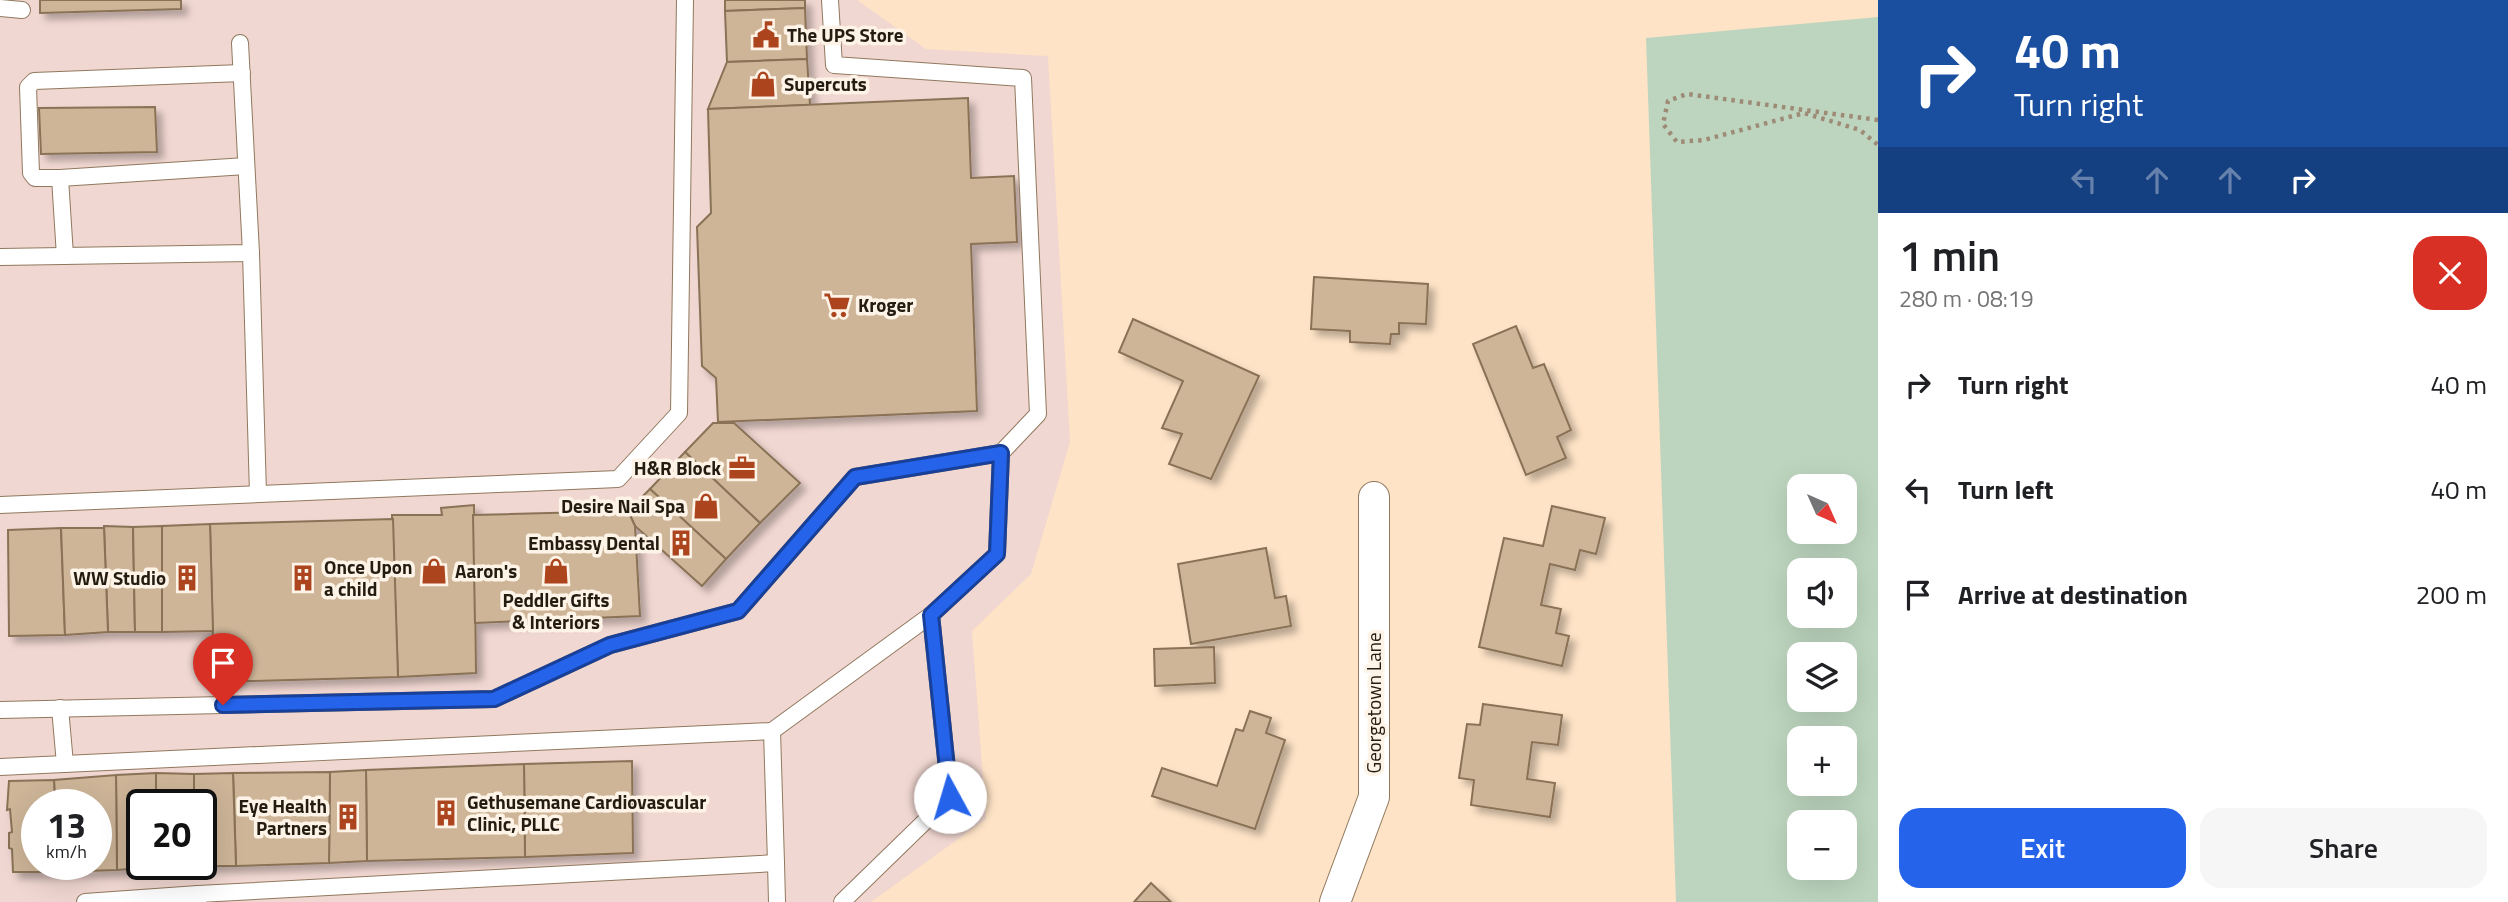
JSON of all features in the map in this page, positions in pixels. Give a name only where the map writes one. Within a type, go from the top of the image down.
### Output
[{"type":"street","name":"Georgetown Lane","points":[[1335,902],[1374,797],[1374,497]]},
{"type":"lane","points":[[0,505],[618,479],[679,413],[685,0]]},
{"type":"lane","points":[[0,710],[494,699],[610,645],[738,611],[855,477],[1001,453],[1038,414],[1023,78],[834,65],[830,0]]},
{"type":"lane","points":[[0,8],[22,10]]},
{"type":"lane","points":[[240,43],[251,253],[258,494]]},
{"type":"lane","points":[[242,74],[34,81],[28,87],[31,173],[35,178],[60,178],[246,166]]},
{"type":"lane","points":[[60,178],[65,256]]},
{"type":"lane","points":[[0,257],[251,253]]},
{"type":"lane","points":[[0,767],[772,731],[931,615],[997,554],[1001,453]]},
{"type":"lane","points":[[842,902],[950,797],[931,615]]},
{"type":"lane","points":[[60,708],[65,764]]},
{"type":"lane","points":[[772,731],[777,902]]},
{"type":"lane","points":[[85,902],[198,898],[776,863]]},
{"type":"path","points":[[1878,120],[1687,94],[1668,101],[1663,124],[1677,142],[1704,141],[1804,113],[1860,130],[1878,145]]},
{"type":"shaded area","points":[[0,0],[857,0],[926,49],[1048,56],[1070,442],[1031,574],[972,631],[986,819],[871,902],[0,902]]},
{"type":"green space","points":[[1878,17],[1878,902],[1676,902],[1646,38]]},
{"type":"building","points":[[40,0],[181,0],[181,9],[40,13]]},
{"type":"building","points":[[725,0],[805,0],[805,8],[725,11]]},
{"type":"building","name":"The UPS Store","points":[[805,8],[807,59],[727,62],[725,11]]},
{"type":"building","name":"Supercuts","points":[[807,59],[810,105],[708,109],[727,62]]},
{"type":"building","name":"Kroger","points":[[968,98],[971,178],[1014,176],[1017,242],[971,244],[977,411],[718,422],[716,378],[702,366],[697,227],[711,213],[708,109]]},
{"type":"building","points":[[155,107],[157,152],[41,154],[39,108]]},
{"type":"building","points":[[1314,277],[1428,284],[1426,324],[1399,323],[1399,334],[1391,334],[1390,344],[1350,342],[1350,331],[1311,329]]},
{"type":"building","points":[[1133,319],[1259,376],[1211,479],[1169,464],[1182,434],[1162,428],[1183,381],[1119,352]]},
{"type":"building","points":[[1516,326],[1533,368],[1544,364],[1571,430],[1557,437],[1566,458],[1526,475],[1473,344]]},
{"type":"building","name":"H&R Block","points":[[713,423],[734,423],[800,483],[760,523],[685,452]]},
{"type":"building","name":"Desire Nail Spa","points":[[685,452],[760,523],[726,559],[650,489]]},
{"type":"building","name":"Embassy Dental","points":[[650,489],[726,559],[702,586],[635,526],[628,511]]},
{"type":"building","name":"Aaron's","points":[[474,505],[476,673],[398,677],[392,515],[442,515],[441,508]]},
{"type":"building","points":[[1552,506],[1605,518],[1596,554],[1580,550],[1575,570],[1550,564],[1541,605],[1561,609],[1556,633],[1569,636],[1562,666],[1479,647],[1504,538],[1543,546]]},
{"type":"building","name":"Peddler Gifts & Interiors","points":[[628,511],[635,526],[640,616],[475,623],[473,515]]},
{"type":"building","name":"Once Upon a child","points":[[393,519],[398,677],[214,682],[210,524]]},
{"type":"building","name":"WW Studio","points":[[210,524],[213,631],[162,632],[162,526]]},
{"type":"building","points":[[104,526],[133,527],[135,632],[108,632]]},
{"type":"building","points":[[162,526],[162,632],[135,632],[133,527]]},
{"type":"building","points":[[61,528],[65,635],[9,636],[8,530]]},
{"type":"building","points":[[61,528],[104,528],[108,632],[65,635]]},
{"type":"building","points":[[1266,548],[1275,598],[1286,596],[1291,626],[1191,644],[1178,564]]},
{"type":"building","points":[[1214,647],[1215,683],[1155,686],[1154,649]]},
{"type":"building","points":[[1483,704],[1562,715],[1558,745],[1532,742],[1527,779],[1555,783],[1550,817],[1471,805],[1474,780],[1459,778],[1467,724],[1480,725]]},
{"type":"building","points":[[1250,711],[1271,718],[1266,733],[1285,740],[1255,829],[1152,796],[1162,768],[1217,786],[1236,729],[1243,731]]},
{"type":"building","points":[[632,761],[633,853],[525,857],[524,764]]},
{"type":"building","name":"Gethusemane Cardiovascular Clinic, PLLC","points":[[524,764],[525,857],[367,861],[366,770]]},
{"type":"building","name":"Eye Health Partners","points":[[366,770],[367,861],[329,863],[330,772]]},
{"type":"building","points":[[330,772],[329,863],[236,866],[233,773]]},
{"type":"building","points":[[156,773],[156,789],[126,789],[126,869],[117,870],[116,775]]},
{"type":"building","points":[[156,773],[194,774],[194,789],[156,789]]},
{"type":"building","points":[[233,773],[236,866],[217,866],[217,789],[194,789],[194,774]]},
{"type":"building","points":[[116,775],[117,870],[112,870],[112,789],[54,789],[54,780]]},
{"type":"building","points":[[54,780],[54,789],[21,789],[21,872],[13,872],[12,849],[9,848],[9,833],[12,832],[10,809],[7,810],[9,781]]},
{"type":"building","points":[[1151,883],[1171,902],[1134,902]]},
{"type":"place","name":"The UPS Store","points":[[766,35]]},
{"type":"place","name":"Supercuts","points":[[763,84]]},
{"type":"place","name":"Kroger","points":[[837,305]]},
{"type":"place","name":"H&R Block","points":[[742,468]]},
{"type":"place","name":"Desire Nail Spa","points":[[706,506]]},
{"type":"place","name":"Embassy Dental","points":[[681,543]]},
{"type":"place","name":"Aaron's","points":[[434,571]]},
{"type":"place","name":"Peddler Gifts & Interiors","points":[[556,571]]},
{"type":"place","name":"WW Studio","points":[[187,578]]},
{"type":"place","name":"Once Upon a child","points":[[303,578]]},
{"type":"place","name":"Gethusemane Cardiovascular Clinic, PLLC","points":[[446,813]]},
{"type":"place","name":"Eye Health Partners","points":[[348,817]]},
{"type":"route","points":[[223,705],[494,699],[610,645],[738,611],[855,477],[1001,453],[997,554],[931,615],[950,797]]}]
